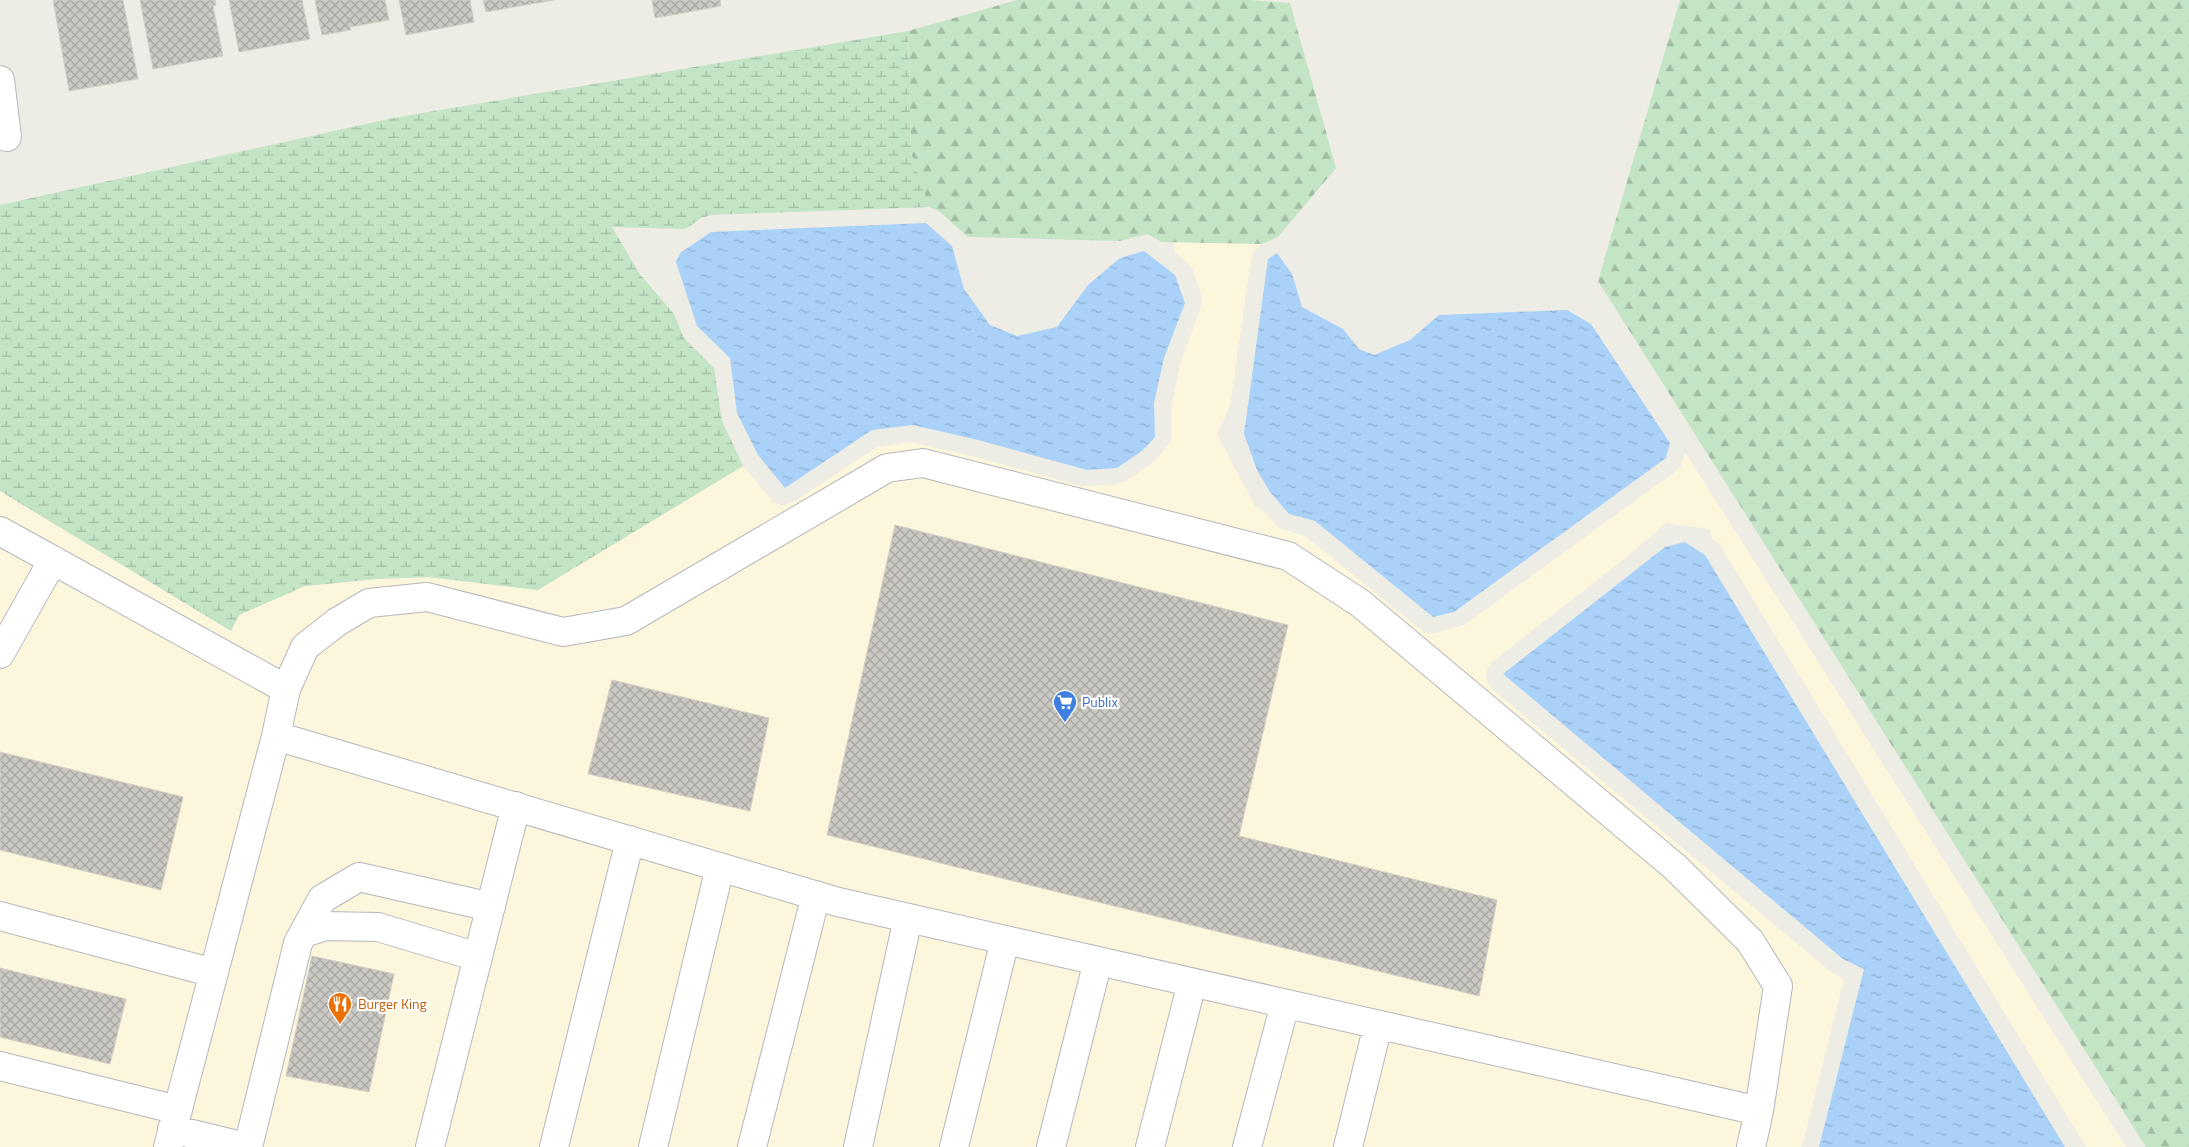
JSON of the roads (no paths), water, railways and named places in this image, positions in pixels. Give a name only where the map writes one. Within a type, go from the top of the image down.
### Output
[{"type":"street","points":[[0,80],[7,137]]},
{"type":"street","points":[[173,1129],[276,736],[286,689],[305,646],[337,622],[369,603],[427,597],[562,632],[626,621],[887,468],[923,463],[1288,556],[1360,603],[1674,867],[1750,941],[1778,986],[1759,1111],[1751,1147]]},
{"type":"street","points":[[0,531],[286,689]]},
{"type":"street","points":[[0,654],[53,560]]},
{"type":"street","points":[[276,736],[816,895],[908,918],[1759,1111]]},
{"type":"street","points":[[430,1147],[516,806]]},
{"type":"street","points":[[554,1147],[630,840]]},
{"type":"street","points":[[652,1147],[720,867]]},
{"type":"street","points":[[0,1066],[173,1129],[247,1147],[298,943],[322,899],[359,877],[491,907]]},
{"type":"street","points":[[752,1147],[816,895]]},
{"type":"street","points":[[0,916],[214,973]]},
{"type":"street","points":[[858,1147],[908,918]]},
{"type":"street","points":[[304,933],[326,926],[378,927],[478,957]]},
{"type":"street","points":[[954,1147],[1005,940]]},
{"type":"street","points":[[1051,1147],[1098,961]]},
{"type":"street","points":[[1150,1147],[1192,983]]},
{"type":"street","points":[[1247,1147],[1285,1004]]},
{"type":"street","points":[[1348,1147],[1378,1025]]},
{"type":"water","points":[[926,223],[952,246],[964,289],[990,325],[1017,336],[1057,327],[1088,285],[1120,258],[1144,251],[1175,275],[1185,303],[1164,358],[1154,403],[1155,437],[1142,451],[1117,468],[1087,470],[978,440],[913,425],[872,430],[785,488],[758,455],[737,413],[730,358],[697,326],[676,262],[680,253],[711,232]]},
{"type":"water","points":[[1277,253],[1292,274],[1302,307],[1343,329],[1359,349],[1374,355],[1410,340],[1439,315],[1567,310],[1591,324],[1670,443],[1666,458],[1454,612],[1433,617],[1315,521],[1289,514],[1270,492],[1257,470],[1244,434],[1268,259]]},
{"type":"water","points":[[1685,542],[1705,555],[2065,1147],[1819,1147],[1864,969],[1843,959],[1503,674],[1665,547]]},
{"type":"place","name":"Publix","points":[[1065,723]]},
{"type":"place","name":"Burger King","points":[[340,1025]]}]
